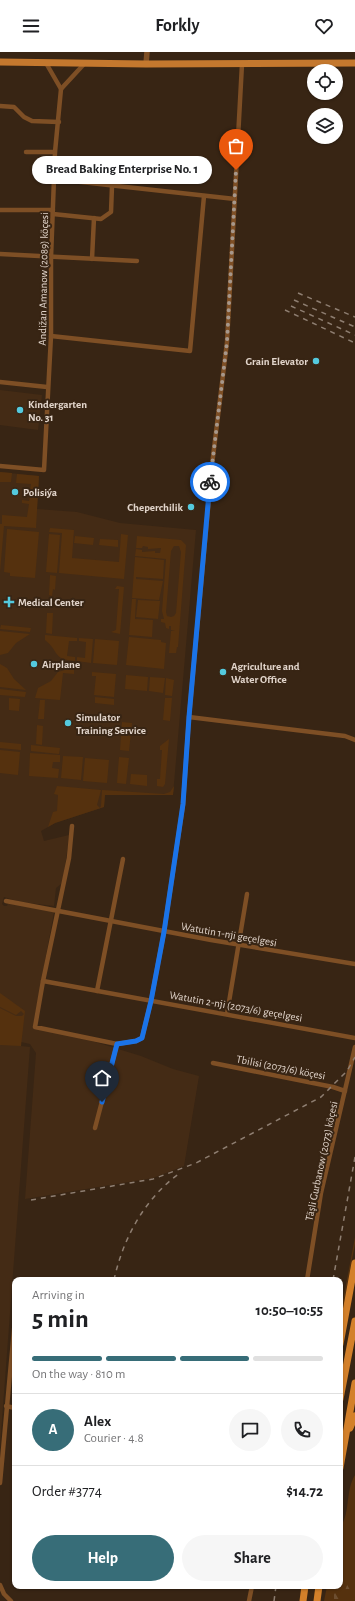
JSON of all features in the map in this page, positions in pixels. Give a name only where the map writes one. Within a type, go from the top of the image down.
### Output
[{"type":"highway","points":[[343,1328],[355,1263]]},
{"type":"highway","points":[[343,1383],[355,1320]]},
{"type":"highway","points":[[343,1449],[345,1437],[352,1416],[355,1383]]},
{"type":"highway","points":[[303,1601],[305,1589]]},
{"type":"highway","points":[[317,1601],[319,1589]]},
{"type":"main road","points":[[0,62],[146,64],[355,63]]},
{"type":"street","points":[[146,52],[146,64]]},
{"type":"street","points":[[46,63],[61,89],[85,63]]},
{"type":"street","points":[[72,826],[69,858],[57,910],[35,1027],[117,1044],[136,1041],[142,1038],[151,1001],[164,932],[183,804],[189,717],[212,465],[227,342],[242,64]]},
{"type":"street","name":"Andižan Amanow (2089) köçesi","points":[[0,466],[44,470],[46,449],[47,387],[52,336],[52,258],[55,152],[61,89]]},
{"type":"street","points":[[0,106],[14,107],[24,117],[32,121],[59,122]]},
{"type":"street","points":[[26,152],[55,152]]},
{"type":"street","points":[[54,179],[235,199]]},
{"type":"street","points":[[0,210],[53,212],[101,219],[111,212],[112,186]]},
{"type":"street","points":[[52,336],[190,351],[204,196]]},
{"type":"street","points":[[92,259],[94,218]]},
{"type":"street","points":[[0,254],[52,258],[137,261]]},
{"type":"street","points":[[0,382],[47,387]]},
{"type":"street","points":[[189,717],[345,736],[355,740]]},
{"type":"street","points":[[97,991],[124,859]]},
{"type":"street","points":[[227,1014],[247,894]]},
{"type":"street","name":"Watutin 1-nji geçelgesi","points":[[6,901],[164,932],[355,964]]},
{"type":"street","name":"Watutin 2-nji (2073/6) geçelgesi","points":[[43,981],[355,1038]]},
{"type":"street","points":[[95,1128],[117,1044]]},
{"type":"street","name":"Täşli Gurbanow (2073) köçesi","points":[[307,1277],[321,1193],[346,1091],[355,1047]]},
{"type":"street","name":"Tbilisi (2073/6) köçesi","points":[[212,1063],[333,1087],[346,1091]]},
{"type":"street","points":[[0,1483],[12,1348]]},
{"type":"street","points":[[6,1406],[12,1407]]},
{"type":"street","points":[[0,1585],[4,1594],[12,1601]]},
{"type":"street","points":[[249,1601],[251,1589]]},
{"type":"shaded area","name":"Kindergarten No. 31","points":[[0,390],[42,395],[38,430],[0,425]]},
{"type":"shaded area","points":[[0,472],[39,476],[37,509],[77,512],[120,523],[196,530],[173,795],[105,795],[104,807],[55,823],[41,831],[44,841],[69,835],[64,877],[61,884],[56,888],[54,906],[20,902],[4,897],[2,904],[7,906],[8,903],[54,912],[33,1027],[92,1041],[141,1056],[173,1069],[199,1076],[184,1166],[153,1178],[25,1199],[36,1053],[30,1044],[21,1042],[21,1046],[30,1047],[0,1446]]},
{"type":"green space","points":[[0,472],[12,473],[11,482],[0,482]]},
{"type":"green space","points":[[17,474],[39,476],[36,528],[4,526],[0,572],[0,524],[2,524],[2,515],[27,517],[29,504],[22,503],[22,500],[29,501],[30,496],[33,496],[33,491],[30,490],[31,484],[16,483]]},
{"type":"green space","points":[[50,528],[74,530],[72,558],[119,562],[121,534],[128,535],[124,579],[59,573],[62,533],[49,532]]},
{"type":"green space","points":[[7,529],[39,532],[35,578],[10,576],[10,573],[4,572]]},
{"type":"green space","points":[[49,534],[60,535],[57,573],[46,572]]},
{"type":"green space","points":[[75,536],[94,538],[93,545],[74,543]]},
{"type":"green space","points":[[137,536],[181,540],[186,545],[178,647],[176,653],[169,653],[171,631],[175,630],[171,630],[171,626],[169,626],[169,629],[166,628],[165,623],[161,622],[161,619],[164,619],[162,611],[166,559],[135,556],[136,549],[142,550],[142,552],[155,551],[155,553],[160,553],[161,548],[148,549],[148,547],[143,546],[142,548],[136,548]],"holes":[[[174,546],[179,546],[181,552],[176,613],[171,617],[167,616],[166,612],[171,551]]]},
{"type":"green space","points":[[100,539],[118,540],[118,547],[99,545]]},
{"type":"green space","points":[[135,557],[164,560],[163,579],[136,577],[136,579],[163,581],[159,600],[132,598]]},
{"type":"green space","points":[[50,575],[56,576],[55,590],[53,589],[52,596],[49,595]]},
{"type":"green space","points":[[117,586],[124,587],[120,634],[111,632],[116,630],[119,589],[115,589]]},
{"type":"green space","points":[[132,599],[136,599],[135,619],[153,620],[152,637],[129,635]]},
{"type":"green space","points":[[138,600],[160,601],[158,619],[136,617]]},
{"type":"green space","points":[[47,613],[53,613],[52,634],[46,633]]},
{"type":"green space","points":[[1,625],[31,628],[30,632],[0,629]]},
{"type":"green space","points":[[0,631],[30,634],[16,643],[8,653],[0,655]]},
{"type":"green space","points":[[45,635],[77,638],[77,641],[69,641],[67,656],[75,657],[75,661],[59,657],[50,644],[45,640]]},
{"type":"green space","points":[[129,637],[161,640],[161,642],[166,643],[164,669],[126,665]]},
{"type":"green space","points":[[79,638],[93,639],[91,663],[77,661],[77,657],[85,658],[86,642],[79,641]]},
{"type":"green space","points":[[95,639],[119,641],[117,665],[93,663]]},
{"type":"green space","points":[[0,664],[7,668],[14,679],[26,690],[0,687]]},
{"type":"green space","points":[[74,670],[74,674],[63,673],[60,700],[35,698],[38,688],[51,681],[58,672]]},
{"type":"green space","points":[[92,672],[116,674],[114,697],[94,695],[96,676],[92,676]]},
{"type":"green space","points":[[126,675],[148,677],[147,691],[125,689]]},
{"type":"green space","points":[[150,677],[165,678],[163,693],[149,691]]},
{"type":"green space","points":[[166,678],[174,680],[172,696],[165,695]]},
{"type":"green space","points":[[0,689],[26,692],[25,697],[0,695]]},
{"type":"green space","points":[[95,697],[114,699],[114,705],[95,703]]},
{"type":"green space","points":[[9,698],[20,699],[19,711],[9,710]]},
{"type":"green space","points":[[165,698],[172,698],[170,721],[163,720]]},
{"type":"green space","points":[[40,700],[45,700],[44,719],[38,719]]},
{"type":"green space","points":[[122,722],[132,723],[129,751],[120,750]]},
{"type":"green space","points":[[37,725],[43,726],[42,745],[36,744]]},
{"type":"green space","points":[[169,739],[165,784],[163,787],[157,786],[157,779],[160,779],[162,750],[160,750],[160,746]]},
{"type":"green space","points":[[0,742],[21,744],[21,750],[0,748]]},
{"type":"green space","points":[[31,745],[60,748],[59,754],[31,751]]},
{"type":"green space","points":[[0,750],[20,752],[18,775],[0,773]]},
{"type":"green space","points":[[30,753],[60,755],[60,762],[53,762],[52,768],[59,769],[58,778],[29,776]]},
{"type":"green space","points":[[63,756],[83,757],[81,780],[61,778]]},
{"type":"green space","points":[[119,757],[129,758],[126,784],[117,783]]},
{"type":"green space","points":[[85,758],[109,760],[107,783],[83,781]]},
{"type":"green space","points":[[131,774],[147,775],[147,786],[130,784]]},
{"type":"green space","points":[[57,786],[101,790],[97,805],[100,808],[102,790],[164,794],[170,792],[174,786],[173,795],[105,795],[104,807],[55,823],[48,827],[53,812],[57,811],[58,795],[54,794]]},
{"type":"green space","points":[[0,993],[25,1011],[21,1046],[0,1045],[0,1008],[16,1016],[22,1016],[24,1014],[21,1011],[16,1015],[0,1007]]},
{"type":"green space","points":[[355,1237],[343,1307],[343,1300]]},
{"type":"green space","points":[[355,1475],[355,1601],[324,1601],[326,1589],[343,1589],[343,1522],[346,1515],[352,1481]]},
{"type":"green space","points":[[355,1582],[353,1598],[355,1601],[334,1601],[334,1589],[340,1589],[344,1593],[348,1583]]},
{"type":"railway","points":[[298,293],[355,317]]},
{"type":"railway","points":[[294,300],[355,327]]},
{"type":"railway","points":[[291,306],[355,335]]},
{"type":"railway","points":[[285,310],[355,343]]},
{"type":"railway","points":[[31,1200],[153,1179],[196,1163],[321,1097],[347,1071],[355,1057]]},
{"type":"railway","points":[[334,1277],[355,1157]]},
{"type":"railway","points":[[115,1277],[123,1249],[137,1220],[156,1194],[180,1173]]},
{"type":"railway","points":[[274,1601],[276,1589]]},
{"type":"way so far","points":[[210,482],[227,342],[236,170]]},
{"type":"place","name":"Bread Baking Enterprise No. 1","points":[[236,170]]},
{"type":"place","name":"Grain Elevator","points":[[316,361]]},
{"type":"place","name":"Kindergarten No. 31","points":[[20,410]]},
{"type":"place","name":"Polisiýa","points":[[15,492]]},
{"type":"place","name":"Cheperchilik","points":[[191,507]]},
{"type":"place","name":"Medical Center","points":[[9,602]]},
{"type":"place","name":"Airplane","points":[[34,664]]},
{"type":"place","name":"Agriculture and Water Office","points":[[223,672]]},
{"type":"place","name":"Simulator Training Service","points":[[68,723]]},
{"type":"route","points":[[102,1102],[117,1044],[136,1041],[142,1038],[151,1001],[164,932],[183,804],[189,717],[210,482]]}]
